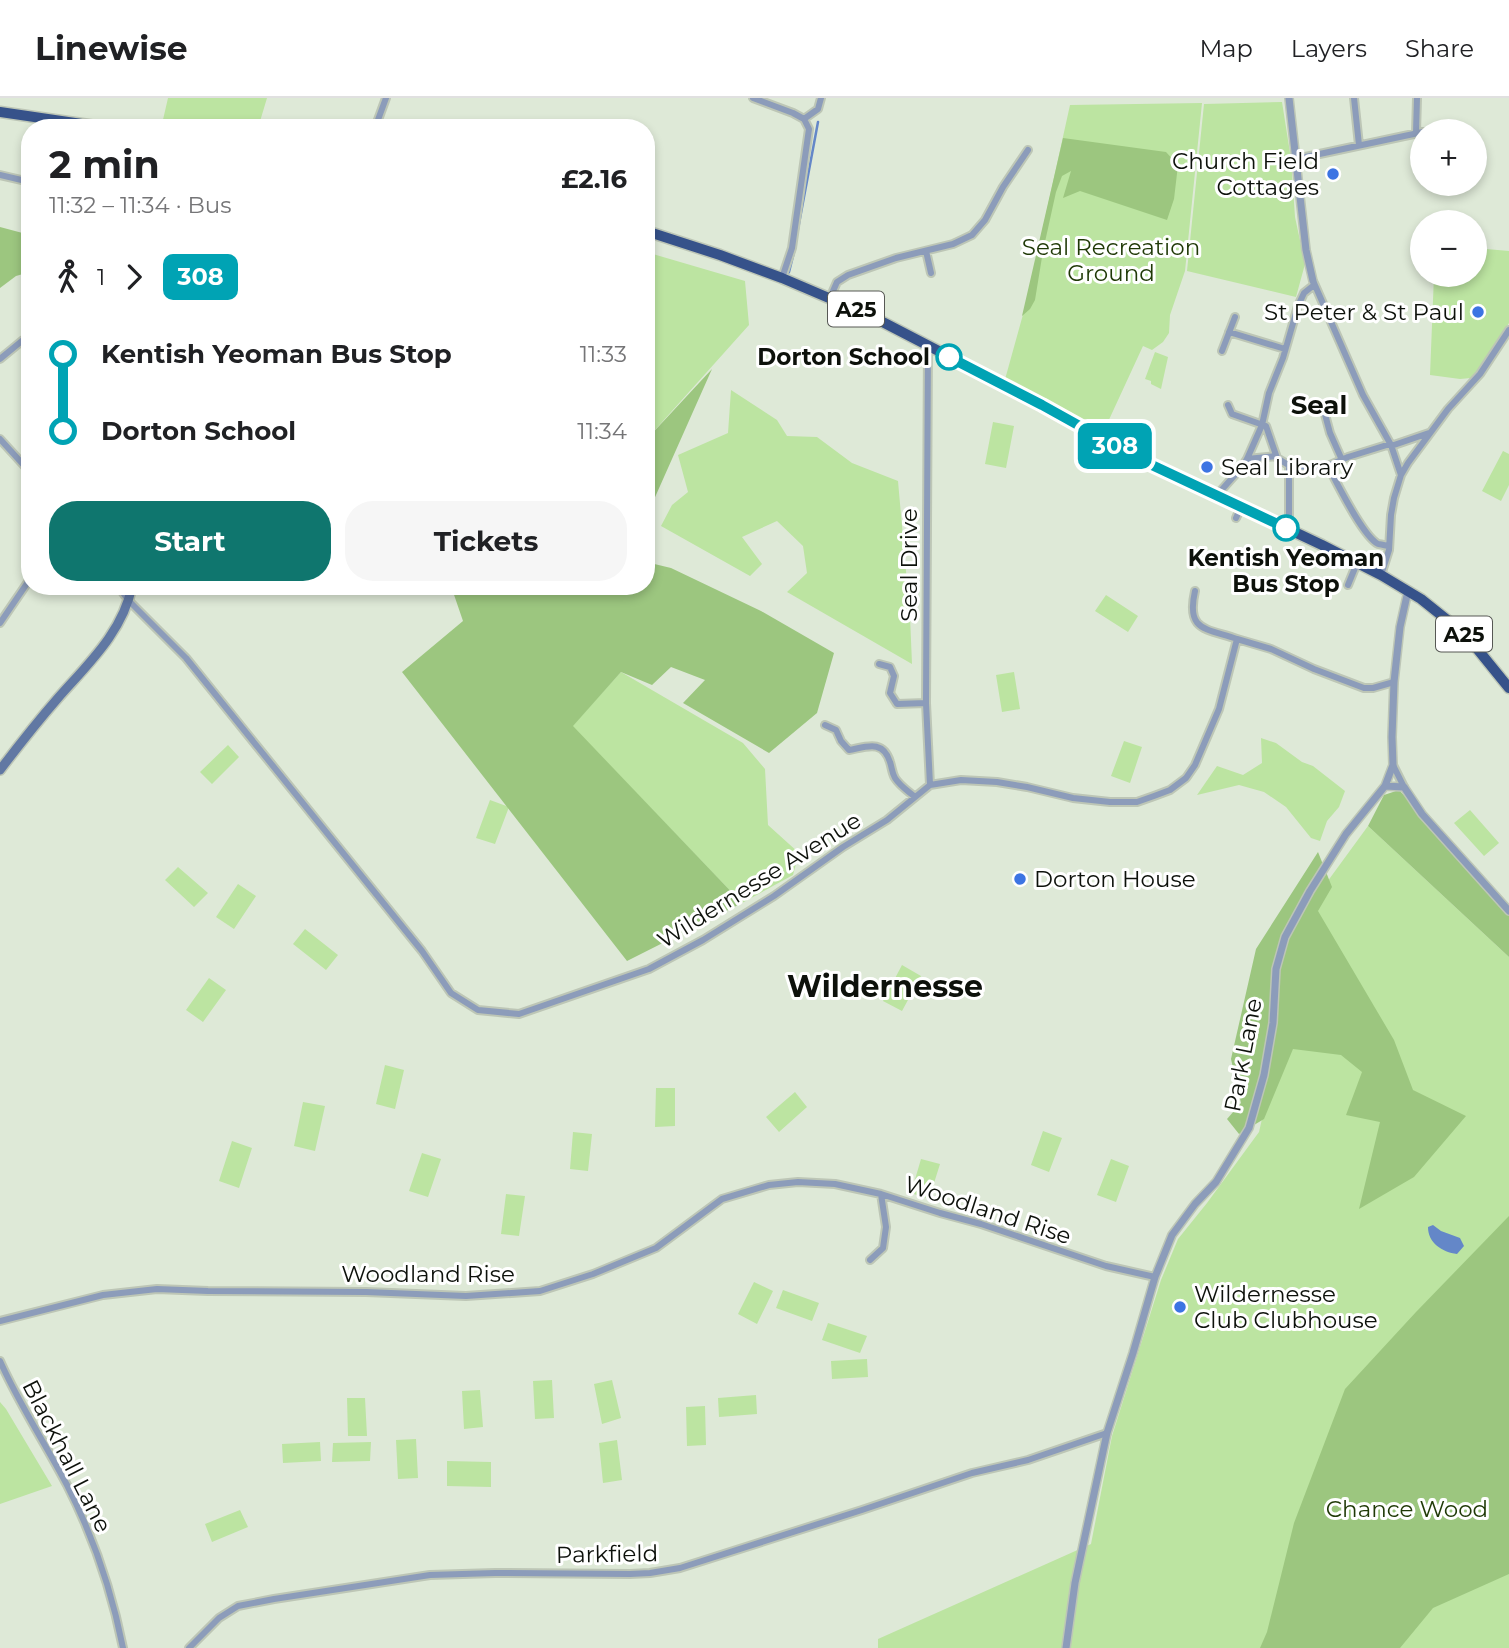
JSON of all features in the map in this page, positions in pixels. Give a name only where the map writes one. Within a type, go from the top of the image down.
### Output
[{"type":"highway","points":[[0,112],[48,119]]},
{"type":"highway","name":"A25","points":[[655,234],[782,278],[881,321],[1139,459],[1381,575],[1420,599],[1468,637],[1509,688]]},
{"type":"main road","points":[[0,770],[34,726],[102,648],[130,595]]},
{"type":"street","points":[[379,119],[386,98]]},
{"type":"street","points":[[753,98],[770,101],[793,113],[804,119],[810,129],[792,248],[782,278]]},
{"type":"street","points":[[804,119],[818,109],[821,98]]},
{"type":"street","points":[[1289,98],[1306,250],[1314,283],[1363,395],[1391,445],[1401,475]]},
{"type":"street","points":[[1354,98],[1359,145]]},
{"type":"street","points":[[1416,98],[1418,119]]},
{"type":"street","points":[[1296,159],[1410,135]]},
{"type":"street","points":[[830,298],[837,282],[845,276],[896,258],[963,240],[978,230],[1028,150]]},
{"type":"street","points":[[0,175],[21,180]]},
{"type":"street","points":[[926,251],[931,273]]},
{"type":"street","points":[[1217,495],[1247,458],[1262,425],[1270,388],[1286,349],[1300,300],[1314,283]]},
{"type":"street","points":[[1222,351],[1235,317]]},
{"type":"street","points":[[1381,575],[1389,546],[1391,512],[1401,475],[1449,408],[1480,374],[1509,330]]},
{"type":"street","points":[[1229,332],[1286,349]]},
{"type":"street","points":[[0,359],[21,343]]},
{"type":"street","name":"Seal Drive","points":[[928,346],[926,703],[930,785]]},
{"type":"street","points":[[1228,405],[1232,414],[1266,426],[1276,456],[1279,461],[1289,466],[1328,466],[1432,432]]},
{"type":"street","points":[[1323,407],[1330,433],[1342,460]]},
{"type":"street","points":[[0,439],[21,463]]},
{"type":"street","points":[[1247,458],[1276,456]]},
{"type":"street","points":[[1286,528],[1289,519],[1289,466]]},
{"type":"street","points":[[1328,466],[1367,533],[1378,544],[1389,546]]},
{"type":"street","points":[[1236,519],[1241,507]]},
{"type":"street","points":[[1348,585],[1357,563]]},
{"type":"street","points":[[1195,590],[1193,619],[1201,626],[1271,649],[1364,688],[1394,682]]},
{"type":"street","name":"Park Lane","points":[[1066,1648],[1075,1583],[1107,1433],[1155,1277],[1172,1235],[1195,1204],[1216,1182],[1249,1128],[1264,1075],[1273,1023],[1276,970],[1285,937],[1346,834],[1385,786],[1393,765],[1394,682],[1399,631],[1408,591]]},
{"type":"street","points":[[0,623],[21,592]]},
{"type":"street","name":"Wildernesse Avenue","points":[[124,595],[186,658],[422,951],[451,993],[478,1010],[519,1014],[649,969],[703,940],[774,896],[843,847],[887,820],[930,785]]},
{"type":"street","points":[[930,785],[961,780],[997,782],[1073,799],[1110,802],[1137,802],[1170,790],[1186,778],[1203,748],[1219,709],[1237,639]]},
{"type":"street","points":[[879,664],[890,667],[894,676],[890,693],[897,705],[926,703]]},
{"type":"street","points":[[825,725],[836,730],[849,750],[868,745],[876,746],[886,753],[893,775],[899,784],[915,797]]},
{"type":"street","points":[[1393,765],[1422,814],[1509,911]]},
{"type":"street","points":[[1385,786],[1405,787]]},
{"type":"street","name":"Woodland Rise","points":[[0,1321],[103,1294],[157,1289],[466,1296],[540,1291],[656,1248],[722,1199],[760,1187],[798,1182],[835,1184],[881,1194],[1106,1266],[1155,1277]]},
{"type":"street","points":[[870,1260],[883,1248],[886,1227],[881,1194]]},
{"type":"street","name":"Blackhall Lane","points":[[0,1361],[12,1389],[67,1484],[93,1544],[116,1609],[123,1648]]},
{"type":"street","name":"Parkfield","points":[[189,1648],[219,1618],[237,1606],[338,1588],[430,1575],[629,1574],[680,1568],[972,1473],[1028,1460],[1107,1433]]},
{"type":"green space","points":[[168,98],[267,98],[261,119],[163,119]]},
{"type":"green space","points":[[1282,102],[1291,159],[1295,217],[1305,264],[1296,297],[1187,271],[1204,104]]},
{"type":"green space","name":"Seal Recreation Ground","points":[[1202,103],[1185,271],[1170,315],[1169,333],[1163,342],[1152,350],[1143,346],[1107,424],[1124,434],[1121,444],[1004,383],[1027,300],[1070,105]]},
{"type":"green space","points":[[1063,138],[1166,152],[1178,165],[1174,199],[1167,220],[1080,191],[1063,198],[1071,171],[1062,176],[1043,251],[1035,300],[1022,316]]},
{"type":"green space","points":[[0,227],[21,233],[21,275],[0,288]]},
{"type":"green space","points":[[1487,249],[1509,251],[1509,323],[1481,369],[1471,378],[1430,375],[1434,287],[1487,287]]},
{"type":"green space","points":[[655,255],[745,281],[749,325],[655,430]]},
{"type":"green space","points":[[1155,352],[1168,357],[1161,389],[1145,379]]},
{"type":"green space","points":[[712,369],[655,497],[655,430]]},
{"type":"green space","points":[[731,390],[777,420],[787,436],[817,437],[852,463],[898,481],[912,664],[787,592],[807,573],[803,546],[777,521],[742,537],[762,564],[750,576],[661,526],[672,505],[688,492],[678,455],[728,433]]},
{"type":"green space","points":[[993,422],[1014,426],[1006,468],[985,464]]},
{"type":"green space","points":[[1503,451],[1509,454],[1509,485],[1501,501],[1482,491]]},
{"type":"green space","points":[[655,564],[671,568],[761,611],[834,653],[817,713],[769,753],[683,703],[705,680],[671,667],[652,685],[621,672],[573,726],[742,903],[627,961],[402,672],[463,621],[454,595],[655,595]]},
{"type":"green space","points":[[1106,595],[1138,616],[1128,632],[1095,611]]},
{"type":"green space","points":[[621,672],[743,743],[765,769],[768,825],[799,853],[793,875],[742,903],[572,726]]},
{"type":"green space","points":[[1014,672],[1020,709],[1002,712],[996,675]]},
{"type":"green space","points":[[1261,738],[1276,743],[1302,762],[1313,766],[1345,791],[1339,807],[1327,821],[1320,841],[1311,838],[1286,807],[1264,792],[1239,785],[1197,795],[1217,766],[1243,775],[1262,763]]},
{"type":"green space","points":[[1124,741],[1142,747],[1130,783],[1111,776]]},
{"type":"green space","points":[[228,745],[239,757],[212,784],[200,772]]},
{"type":"green space","points":[[1399,790],[1509,907],[1509,957],[1368,826],[1384,795]]},
{"type":"green space","points":[[490,800],[509,807],[495,844],[476,838]]},
{"type":"green space","points":[[1470,810],[1499,843],[1484,856],[1454,823]]},
{"type":"green space","points":[[1368,826],[1509,957],[1509,1648],[878,1648],[878,1639],[1091,1544],[1112,1436],[1161,1280],[1178,1239],[1259,1132],[1311,904]]},
{"type":"green space","points":[[1318,852],[1332,887],[1318,911],[1394,1040],[1413,1090],[1466,1116],[1414,1177],[1359,1209],[1380,1122],[1346,1115],[1362,1072],[1341,1055],[1293,1049],[1264,1119],[1239,1134],[1227,1119],[1241,1103],[1231,1059],[1256,949]]},
{"type":"green space","points":[[178,867],[208,893],[194,907],[165,880]]},
{"type":"green space","points":[[238,884],[256,896],[234,929],[216,917]]},
{"type":"green space","points":[[305,929],[338,955],[326,970],[293,944]]},
{"type":"green space","points":[[902,965],[921,976],[902,1011],[883,1001]]},
{"type":"green space","points":[[209,978],[226,990],[203,1022],[186,1010]]},
{"type":"green space","points":[[385,1065],[404,1070],[395,1109],[376,1104]]},
{"type":"green space","points":[[656,1088],[675,1088],[675,1126],[655,1127]]},
{"type":"green space","points":[[795,1092],[807,1107],[779,1132],[766,1117]]},
{"type":"green space","points":[[303,1102],[325,1106],[315,1151],[294,1146]]},
{"type":"green space","points":[[1043,1131],[1062,1138],[1049,1172],[1031,1165]]},
{"type":"green space","points":[[573,1132],[592,1134],[588,1171],[570,1169]]},
{"type":"green space","points":[[232,1141],[252,1148],[239,1188],[219,1181]]},
{"type":"green space","points":[[422,1153],[441,1159],[428,1197],[409,1191]]},
{"type":"green space","points":[[921,1159],[940,1164],[929,1199],[911,1193]]},
{"type":"green space","points":[[1111,1159],[1129,1166],[1116,1202],[1097,1195]]},
{"type":"green space","points":[[506,1194],[525,1196],[519,1236],[501,1234]]},
{"type":"green space","name":"Chance Wood","points":[[1509,1216],[1509,1574],[1433,1608],[1400,1648],[1260,1648],[1267,1632],[1294,1523],[1345,1389]]},
{"type":"green space","points":[[754,1282],[773,1291],[757,1324],[738,1314]]},
{"type":"green space","points":[[783,1290],[819,1303],[812,1321],[776,1308]]},
{"type":"green space","points":[[828,1323],[867,1336],[860,1353],[822,1340]]},
{"type":"green space","points":[[867,1359],[868,1377],[832,1379],[831,1361]]},
{"type":"green space","points":[[552,1380],[554,1418],[535,1419],[533,1381]]},
{"type":"green space","points":[[612,1380],[621,1418],[602,1424],[594,1384]]},
{"type":"green space","points":[[480,1390],[483,1427],[464,1429],[462,1391]]},
{"type":"green space","points":[[756,1395],[757,1414],[719,1417],[718,1398]]},
{"type":"green space","points":[[347,1398],[365,1398],[367,1436],[348,1436]]},
{"type":"green space","points":[[0,1402],[52,1486],[0,1504]]},
{"type":"green space","points":[[705,1406],[706,1445],[687,1446],[686,1407]]},
{"type":"green space","points":[[416,1439],[418,1478],[398,1479],[396,1440]]},
{"type":"green space","points":[[617,1440],[622,1480],[603,1483],[599,1443]]},
{"type":"green space","points":[[320,1442],[321,1461],[283,1463],[282,1444]]},
{"type":"green space","points":[[371,1442],[370,1461],[332,1462],[333,1443]]},
{"type":"green space","points":[[447,1461],[491,1462],[491,1487],[447,1486]]},
{"type":"green space","points":[[240,1510],[248,1527],[212,1542],[205,1524]]},
{"type":"water","points":[[1433,1225],[1460,1238],[1464,1246],[1457,1254],[1441,1249],[1433,1242],[1428,1227]]},
{"type":"waterway","points":[[795,245],[818,122]]},
{"type":"waterway","points":[[786,275],[794,252]]},
{"type":"bus line","name":"308","points":[[949,357],[1139,459],[1286,528]]},
{"type":"place","name":"Church Field Cottages","points":[[1333,174]]},
{"type":"place","name":"St Peter & St Paul","points":[[1478,312]]},
{"type":"place","name":"Dorton School","points":[[949,357]]},
{"type":"place","name":"Seal Library","points":[[1207,467]]},
{"type":"place","name":"Kentish Yeoman Bus Stop","points":[[1286,528]]},
{"type":"place","name":"Dorton House","points":[[1020,879]]},
{"type":"place","name":"Wildernesse Club Clubhouse","points":[[1180,1307]]},
{"type":"district","name":"Seal","points":[[1319,405]]},
{"type":"district","name":"Wildernesse","points":[[885,986]]}]
